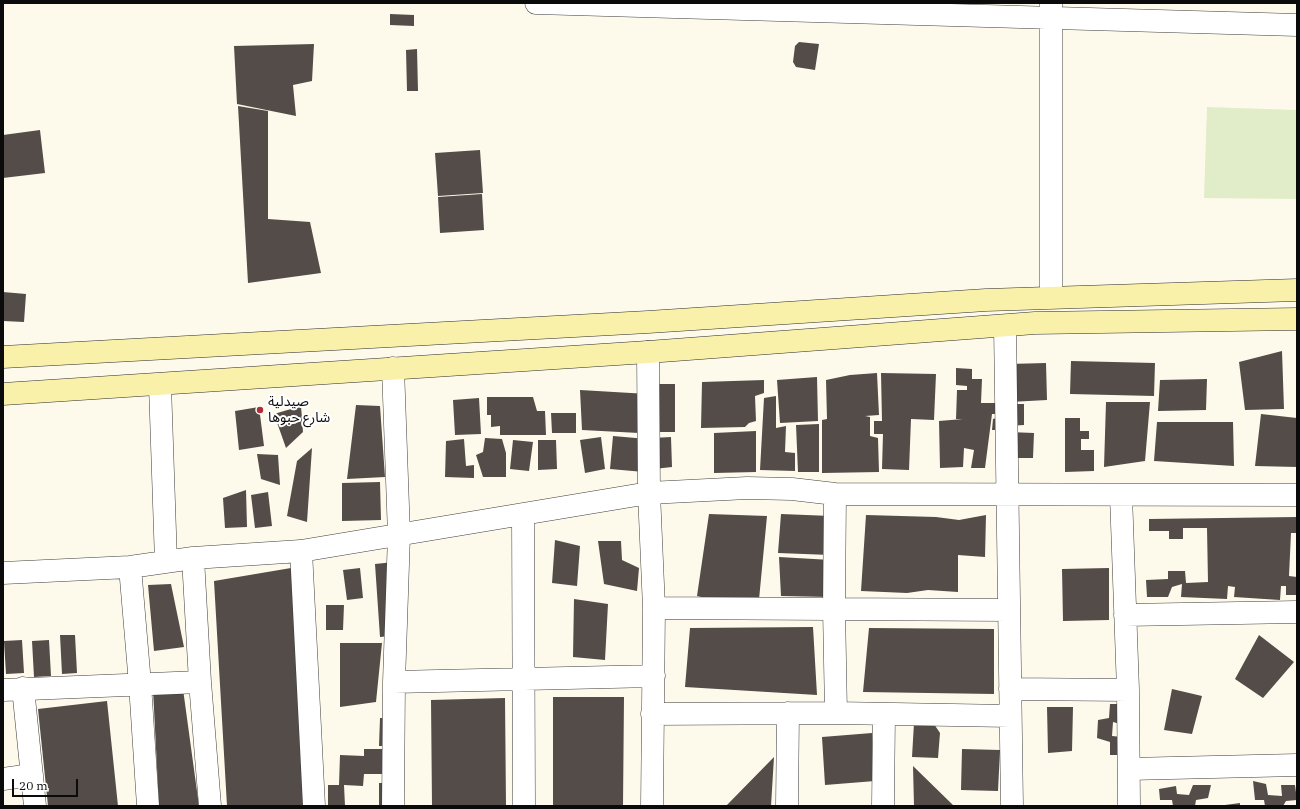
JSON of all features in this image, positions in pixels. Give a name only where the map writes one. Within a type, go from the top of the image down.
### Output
[{"type":"main road","points":[[3,357],[158,350],[1051,297],[1297,290]]},
{"type":"main road","points":[[3,394],[160,385],[393,368],[648,352],[1005,326],[1297,319]]},
{"type":"street","points":[[536,3],[1051,11],[1297,25]]},
{"type":"street","points":[[1051,11],[1051,297]]},
{"type":"street","points":[[1005,326],[1012,806]]},
{"type":"street","points":[[648,352],[649,493],[654,608],[652,806]]},
{"type":"street","points":[[393,368],[399,536],[394,682],[393,806]]},
{"type":"street","points":[[160,385],[166,562]]},
{"type":"street","points":[[3,573],[130,567],[193,558],[301,551],[399,536],[649,493],[748,488],[792,489],[835,494],[1007,496],[1297,495]]},
{"type":"street","points":[[835,494],[834,609],[836,713]]},
{"type":"street","points":[[1121,495],[1128,690],[1129,806]]},
{"type":"street","points":[[523,514],[524,806]]},
{"type":"street","points":[[301,551],[314,806]]},
{"type":"street","points":[[193,558],[200,682],[210,806]]},
{"type":"street","points":[[130,567],[148,806]]},
{"type":"street","points":[[654,608],[1009,610]]},
{"type":"street","points":[[1125,615],[1297,612]]},
{"type":"street","points":[[394,682],[654,676]]},
{"type":"street","points":[[35,806],[32,775],[13,689],[200,682]]},
{"type":"street","points":[[1010,689],[1128,690]]},
{"type":"street","points":[[787,806],[788,713]]},
{"type":"street","points":[[652,714],[836,713],[1010,716]]},
{"type":"street","points":[[883,806],[884,714]]},
{"type":"street","points":[[1129,769],[1297,765]]},
{"type":"street","points":[[3,779],[32,775]]},
{"type":"green space","points":[[1207,107],[1297,110],[1297,199],[1204,198]]},
{"type":"building","points":[[390,14],[414,15],[414,26],[390,25]]},
{"type":"building","points":[[799,42],[819,44],[815,70],[796,67],[793,62],[795,46]]},
{"type":"building","points":[[314,44],[312,81],[293,85],[296,116],[237,104],[234,46]]},
{"type":"building","points":[[417,49],[418,91],[407,91],[406,50]]},
{"type":"building","points":[[238,106],[268,111],[268,219],[310,222],[321,273],[248,283]]},
{"type":"building","points":[[40,130],[45,173],[3,178],[3,135]]},
{"type":"building","points":[[480,150],[483,193],[438,196],[435,153]]},
{"type":"building","points":[[482,194],[484,230],[440,233],[438,197]]},
{"type":"building","points":[[3,292],[26,294],[24,322],[3,321]]},
{"type":"building","points":[[1282,351],[1284,409],[1245,410],[1239,362]]},
{"type":"building","points":[[1071,361],[1155,363],[1154,396],[1070,394]]},
{"type":"building","points":[[1046,363],[1047,400],[1010,402],[1008,364]]},
{"type":"building","points":[[956,368],[972,369],[972,379],[982,379],[981,403],[1006,403],[1005,430],[992,430],[993,419],[997,418],[997,414],[992,414],[985,468],[971,468],[974,450],[964,448],[963,467],[940,468],[939,421],[963,419],[956,419],[957,390],[967,390],[967,386],[956,385]]},
{"type":"building","points":[[877,373],[879,415],[865,416],[870,417],[870,436],[878,438],[879,472],[822,473],[822,420],[827,419],[826,380],[850,375]]},
{"type":"building","points":[[881,373],[936,374],[934,420],[911,419],[909,470],[882,469],[883,434],[874,434],[874,421],[882,421]]},
{"type":"building","points":[[817,377],[818,421],[780,423],[777,380]]},
{"type":"building","points":[[1207,379],[1206,410],[1158,411],[1160,380]]},
{"type":"building","points":[[764,380],[764,393],[755,396],[756,421],[749,423],[745,427],[701,428],[702,382]]},
{"type":"building","points":[[650,384],[675,384],[675,432],[651,432]]},
{"type":"building","points":[[580,390],[648,394],[639,433],[582,430]]},
{"type":"building","points":[[776,396],[776,428],[786,426],[785,452],[795,453],[795,471],[760,470],[764,398]]},
{"type":"building","points":[[487,397],[533,397],[537,411],[545,411],[546,435],[500,435],[500,426],[491,427],[491,415],[487,415]]},
{"type":"building","points":[[479,398],[481,434],[455,435],[453,400]]},
{"type":"building","points":[[1106,402],[1150,402],[1145,461],[1104,467]]},
{"type":"building","points":[[1008,404],[1024,404],[1024,425],[1008,426]]},
{"type":"building","points":[[356,405],[380,406],[385,477],[347,479]]},
{"type":"building","points":[[301,406],[303,432],[286,448],[274,414]]},
{"type":"building","points":[[259,407],[264,446],[239,450],[235,411]]},
{"type":"building","points":[[551,413],[576,413],[576,433],[552,433]]},
{"type":"building","points":[[1261,414],[1297,418],[1297,467],[1255,466]]},
{"type":"building","points":[[1065,418],[1080,418],[1080,431],[1089,431],[1089,439],[1081,439],[1081,450],[1094,450],[1094,471],[1065,472]]},
{"type":"building","points":[[1157,422],[1233,422],[1234,466],[1154,461]]},
{"type":"building","points":[[819,424],[819,472],[798,472],[796,425]]},
{"type":"building","points":[[756,431],[756,472],[714,473],[714,433]]},
{"type":"building","points":[[1009,432],[1034,433],[1033,458],[1009,458]]},
{"type":"building","points":[[613,436],[647,439],[644,472],[610,469]]},
{"type":"building","points":[[601,437],[605,469],[585,473],[580,440]]},
{"type":"building","points":[[671,437],[672,467],[654,469],[652,438]]},
{"type":"building","points":[[485,438],[502,439],[506,453],[506,477],[483,477],[476,455],[483,452]]},
{"type":"building","points":[[464,439],[466,466],[474,465],[474,478],[445,477],[446,441]]},
{"type":"building","points":[[513,440],[533,442],[529,471],[510,469]]},
{"type":"building","points":[[538,440],[556,440],[557,469],[538,470]]},
{"type":"building","points":[[312,448],[307,522],[287,516],[297,461]]},
{"type":"building","points":[[257,454],[278,455],[280,485],[261,479]]},
{"type":"building","points":[[380,482],[381,520],[342,521],[342,483]]},
{"type":"building","points":[[246,490],[247,527],[225,528],[223,498]]},
{"type":"building","points":[[268,492],[272,526],[255,528],[251,495]]},
{"type":"building","points":[[709,514],[767,516],[758,610],[697,596]]},
{"type":"building","points":[[781,514],[831,516],[830,555],[778,553]]},
{"type":"building","points":[[866,515],[936,517],[959,520],[986,515],[985,557],[958,555],[958,592],[928,590],[907,593],[861,591]]},
{"type":"building","points":[[1297,517],[1297,533],[1291,533],[1289,576],[1297,577],[1297,595],[1286,595],[1286,586],[1281,586],[1280,600],[1234,597],[1235,587],[1228,586],[1227,599],[1181,597],[1182,584],[1172,587],[1168,597],[1147,597],[1146,580],[1168,579],[1168,571],[1185,571],[1186,583],[1208,582],[1207,528],[1183,528],[1183,539],[1169,539],[1169,531],[1149,531],[1149,519]]},
{"type":"building","points":[[555,540],[580,546],[577,586],[552,583]]},
{"type":"building","points":[[598,541],[621,541],[622,560],[639,568],[637,591],[604,584]]},
{"type":"building","points":[[779,557],[831,560],[829,597],[781,596]]},
{"type":"building","points":[[394,562],[401,635],[380,637],[375,564]]},
{"type":"building","points":[[291,568],[306,806],[227,806],[214,581]]},
{"type":"building","points":[[360,568],[363,598],[347,600],[343,570]]},
{"type":"building","points":[[1109,568],[1109,620],[1063,621],[1062,569]]},
{"type":"building","points":[[171,584],[184,647],[154,651],[148,585]]},
{"type":"building","points":[[574,599],[608,604],[605,660],[573,657]]},
{"type":"building","points":[[326,605],[344,605],[343,630],[326,630]]},
{"type":"building","points":[[813,627],[817,695],[685,687],[690,628]]},
{"type":"building","points":[[869,628],[994,629],[994,694],[863,692]]},
{"type":"building","points":[[60,635],[75,635],[77,673],[62,674]]},
{"type":"building","points":[[1259,635],[1294,662],[1263,698],[1235,679]]},
{"type":"building","points":[[22,640],[24,673],[6,674],[4,641]]},
{"type":"building","points":[[49,640],[51,676],[34,677],[32,641]]},
{"type":"building","points":[[340,643],[382,643],[376,702],[340,707]]},
{"type":"building","points":[[183,689],[199,806],[159,806],[153,690]]},
{"type":"building","points":[[1172,689],[1202,696],[1192,734],[1164,730]]},
{"type":"building","points":[[553,697],[624,697],[623,806],[553,806]]},
{"type":"building","points":[[505,698],[506,806],[432,806],[431,700]]},
{"type":"building","points":[[107,701],[118,806],[48,806],[38,709]]},
{"type":"building","points":[[1110,704],[1121,704],[1124,725],[1113,722],[1112,736],[1122,737],[1124,755],[1110,755],[1110,742],[1097,738],[1098,720],[1109,718]]},
{"type":"building","points":[[1047,707],[1073,707],[1072,751],[1048,753]]},
{"type":"building","points":[[380,718],[390,718],[389,746],[379,746]]},
{"type":"building","points":[[914,723],[934,724],[940,733],[938,758],[912,757]]},
{"type":"building","points":[[872,733],[875,781],[825,785],[822,737]]},
{"type":"building","points":[[364,749],[387,749],[386,774],[364,774],[363,786],[344,785],[345,806],[328,806],[328,785],[339,785],[340,755],[364,756]]},
{"type":"building","points":[[962,749],[1000,750],[998,791],[961,790]]},
{"type":"building","points":[[774,757],[771,806],[726,806]]},
{"type":"building","points":[[913,766],[954,806],[914,806]]},
{"type":"building","points":[[1253,781],[1266,784],[1268,795],[1282,796],[1281,785],[1295,785],[1297,800],[1286,801],[1283,806],[1265,806],[1264,800],[1255,800]]},
{"type":"building","points":[[379,783],[392,783],[392,806],[379,806]]},
{"type":"building","points":[[1193,785],[1211,785],[1208,798],[1196,800],[1195,806],[1173,806],[1172,800],[1160,800],[1159,789],[1176,786],[1177,794],[1189,795]]},
{"type":"building","points":[[1240,803],[1240,806],[1225,806],[1225,805]]},
{"type":"place","name":"صيدلية شارع حبوها","points":[[260,410]]}]
